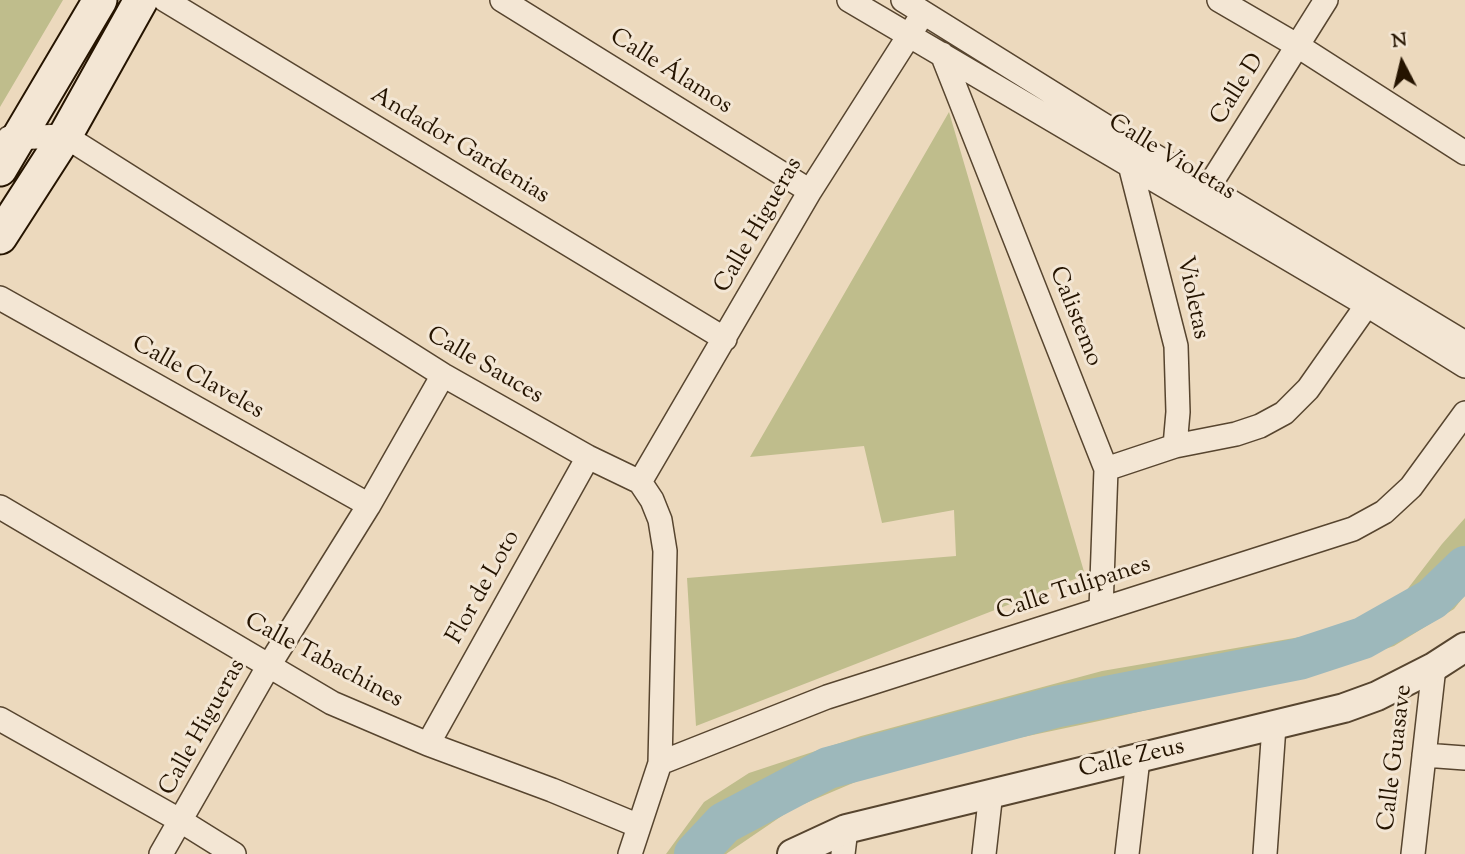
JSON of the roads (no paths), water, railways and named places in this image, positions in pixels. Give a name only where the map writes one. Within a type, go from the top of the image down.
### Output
[{"type":"main road","points":[[0,169],[9,138],[100,0]]},
{"type":"main road","points":[[0,237],[65,136],[141,0]]},
{"type":"street","name":"Andador Gardenias","points":[[165,0],[725,338]]},
{"type":"street","name":"Calle Álamos","points":[[502,0],[810,191]]},
{"type":"street","name":"Calle Violetas","points":[[849,0],[1130,165],[1198,194],[1465,343]]},
{"type":"street","name":"Calle Violetas","points":[[903,0],[927,6],[1102,124],[1198,194],[1465,366]]},
{"type":"street","points":[[1219,0],[1298,46],[1465,153]]},
{"type":"street","name":"Calle D","points":[[1198,194],[1298,46],[1325,0]]},
{"type":"street","name":"Calle Higueras","points":[[640,482],[810,191],[927,6]]},
{"type":"street","name":"Calistemo","points":[[942,54],[1106,469],[1101,609]]},
{"type":"street","points":[[9,138],[65,136]]},
{"type":"street","name":"Calle Sauces","points":[[65,136],[443,375],[588,457],[640,482]]},
{"type":"street","name":"Violetas","points":[[1130,165],[1176,346],[1178,412],[1175,446]]},
{"type":"street","name":"Calle Claveles","points":[[0,298],[369,506]]},
{"type":"street","points":[[1106,469],[1175,446],[1237,434],[1284,413],[1308,389],[1367,305]]},
{"type":"street","name":"Calle Higueras","points":[[161,854],[268,667],[369,506],[443,375]]},
{"type":"street","name":"Calle Tulipanes","points":[[660,763],[827,697],[1353,529],[1384,512],[1411,487],[1465,413]]},
{"type":"street","name":"Flor de Loto","points":[[428,744],[588,457]]},
{"type":"street","points":[[630,854],[660,763],[665,551],[656,510],[640,482]]},
{"type":"street","name":"Calle Tabachines","points":[[0,507],[268,667],[332,702],[428,744],[639,826]]},
{"type":"street","name":"Calle Zeus","points":[[792,854],[845,842],[991,792],[1344,708],[1377,696],[1434,667],[1465,647]]},
{"type":"street","name":"Calle Guasave","points":[[1413,854],[1434,667]]},
{"type":"street","points":[[0,719],[234,854]]},
{"type":"street","points":[[1265,854],[1274,726]]},
{"type":"street","points":[[1424,755],[1465,758]]},
{"type":"street","points":[[1127,854],[1138,759]]},
{"type":"street","points":[[984,854],[991,792]]},
{"type":"waterway","points":[[695,854],[724,823],[828,768],[1055,707],[1299,659],[1363,638],[1432,599],[1465,567]]}]
